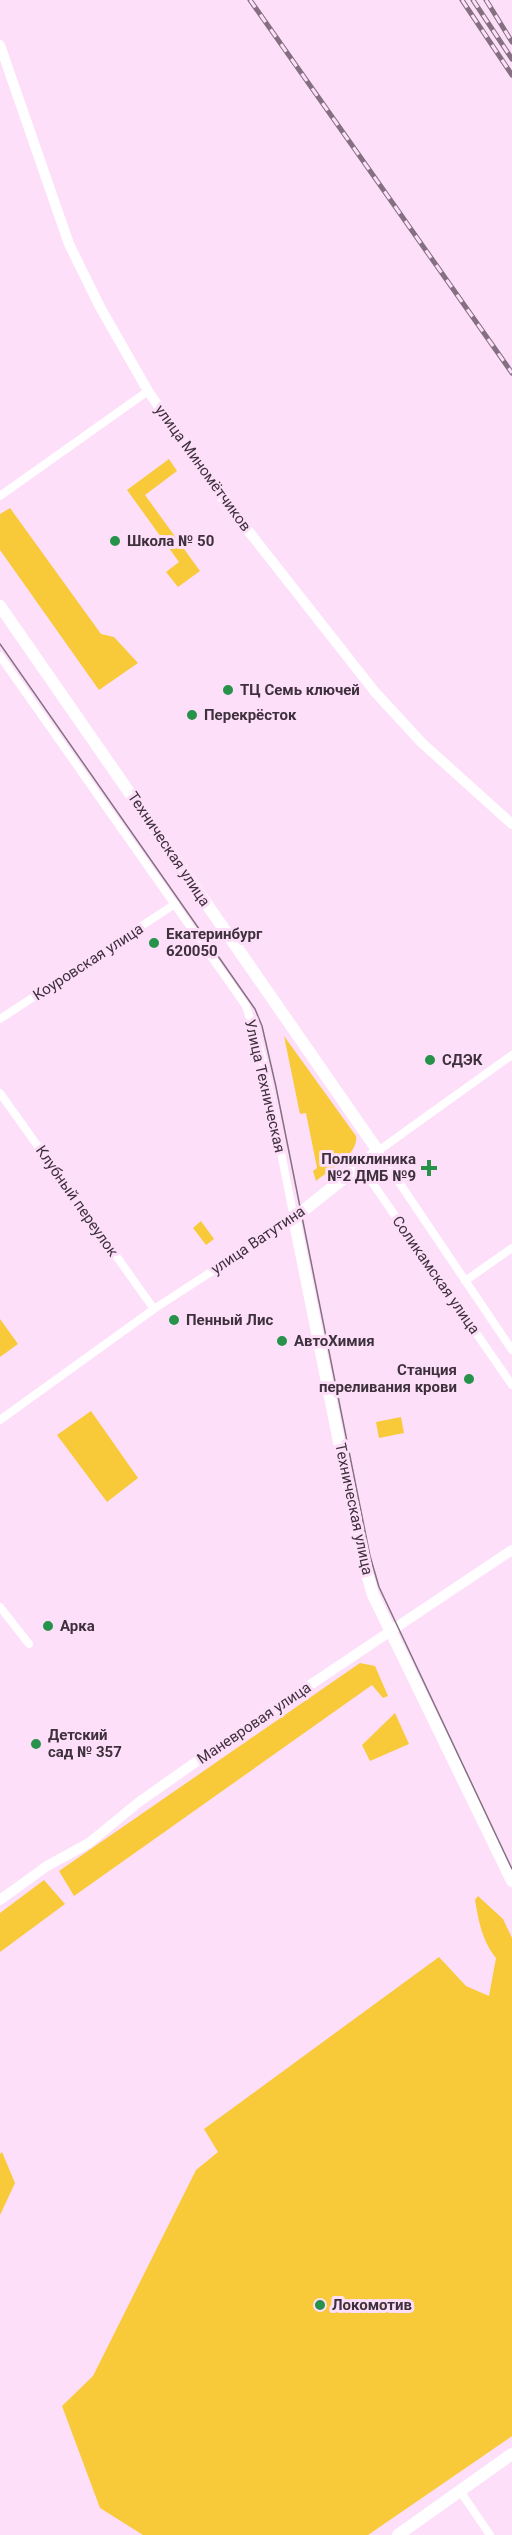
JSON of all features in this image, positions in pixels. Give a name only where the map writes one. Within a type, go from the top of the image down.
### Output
[{"type":"main road","name":"Техническая улица","points":[[0,606],[378,1151]]},
{"type":"main road","name":"улица Ватутина","points":[[294,1218],[378,1151]]},
{"type":"main road","name":"Техническая улица","points":[[294,1218],[362,1556],[373,1595],[512,1881]]},
{"type":"main road","points":[[398,2535],[512,2454]]},
{"type":"street","name":"улица Миномётчиков","points":[[0,45],[69,244],[100,307],[148,391],[217,491],[375,692],[422,743],[512,824]]},
{"type":"street","points":[[0,496],[148,391]]},
{"type":"street","name":"Улица Техническая","points":[[0,656],[246,1006],[254,1028],[294,1218]]},
{"type":"street","name":"Коуровская улица","points":[[0,1019],[175,904]]},
{"type":"street","name":"улица Ватутина","points":[[378,1151],[512,1055]]},
{"type":"street","name":"Клубный переулок","points":[[0,1093],[154,1309]]},
{"type":"street","name":"Соликамская улица","points":[[378,1151],[512,1350]]},
{"type":"street","name":"Соликамская улица","points":[[360,1166],[512,1385]]},
{"type":"street","name":"улица Ватутина","points":[[0,1420],[154,1309],[294,1218]]},
{"type":"street","points":[[465,1281],[512,1248]]},
{"type":"street","name":"Маневровая улица","points":[[0,1900],[48,1866],[89,1843],[139,1802],[391,1629],[512,1550]]},
{"type":"street","points":[[0,1607],[28,1644]]},
{"type":"street","points":[[460,2491],[490,2535]]},
{"type":"shaded area","points":[[169,459],[177,471],[145,495],[200,571],[178,587],[166,572],[179,562],[127,490]]},
{"type":"shaded area","points":[[10,508],[101,634],[114,637],[138,663],[99,690],[0,550],[0,514]]},
{"type":"shaded area","points":[[284,1036],[356,1136],[356,1143],[348,1156],[316,1181],[313,1171],[317,1168],[306,1113],[300,1114]]},
{"type":"shaded area","points":[[201,1221],[214,1239],[206,1245],[193,1228]]},
{"type":"shaded area","points":[[0,1319],[18,1344],[0,1357]]},
{"type":"shaded area","points":[[91,1411],[138,1478],[107,1502],[57,1435]]},
{"type":"shaded area","points":[[401,1417],[404,1433],[379,1438],[376,1422]]},
{"type":"shaded area","points":[[360,1663],[375,1666],[388,1696],[383,1698],[372,1685],[74,1896],[59,1871]]},
{"type":"shaded area","points":[[395,1713],[409,1744],[370,1761],[362,1745]]},
{"type":"shaded area","points":[[44,1880],[65,1904],[0,1952],[0,1913]]},
{"type":"shaded area","name":"Локомотив","points":[[478,1896],[503,1919],[512,1938],[512,2436],[368,2535],[143,2535],[100,2508],[62,2406],[93,2376],[196,2170],[218,2152],[204,2129],[439,1957],[466,1986],[489,1996],[496,1958],[487,1945],[482,1931],[475,1900]]},
{"type":"shaded area","points":[[2,2152],[15,2183],[0,2215],[0,2154]]},
{"type":"tram line","points":[[0,644],[255,1009],[262,1026],[276,1087],[370,1556],[379,1587],[512,1869]]},
{"type":"railway","points":[[250,0],[512,373]]},
{"type":"railway","points":[[462,0],[512,75]]},
{"type":"railway","points":[[473,0],[512,59]]},
{"type":"railway","points":[[486,0],[512,42]]},
{"type":"place","name":"Школа № 50","points":[[115,541]]},
{"type":"place","name":"ТЦ Семь ключей","points":[[228,690]]},
{"type":"place","name":"Перекрёсток","points":[[192,715]]},
{"type":"place","name":"Екатеринбург 620050","points":[[154,943]]},
{"type":"place","name":"СДЭК","points":[[430,1060]]},
{"type":"place","name":"Поликлиника №2 ДМБ №9","points":[[429,1168]]},
{"type":"place","name":"Пенный Лис","points":[[174,1320]]},
{"type":"place","name":"АвтоХимия","points":[[282,1341]]},
{"type":"place","name":"Станция переливания крови","points":[[469,1379]]},
{"type":"place","name":"Арка","points":[[48,1626]]},
{"type":"place","name":"Детский сад № 357","points":[[36,1744]]},
{"type":"place","name":"Локомотив","points":[[320,2305]]}]
